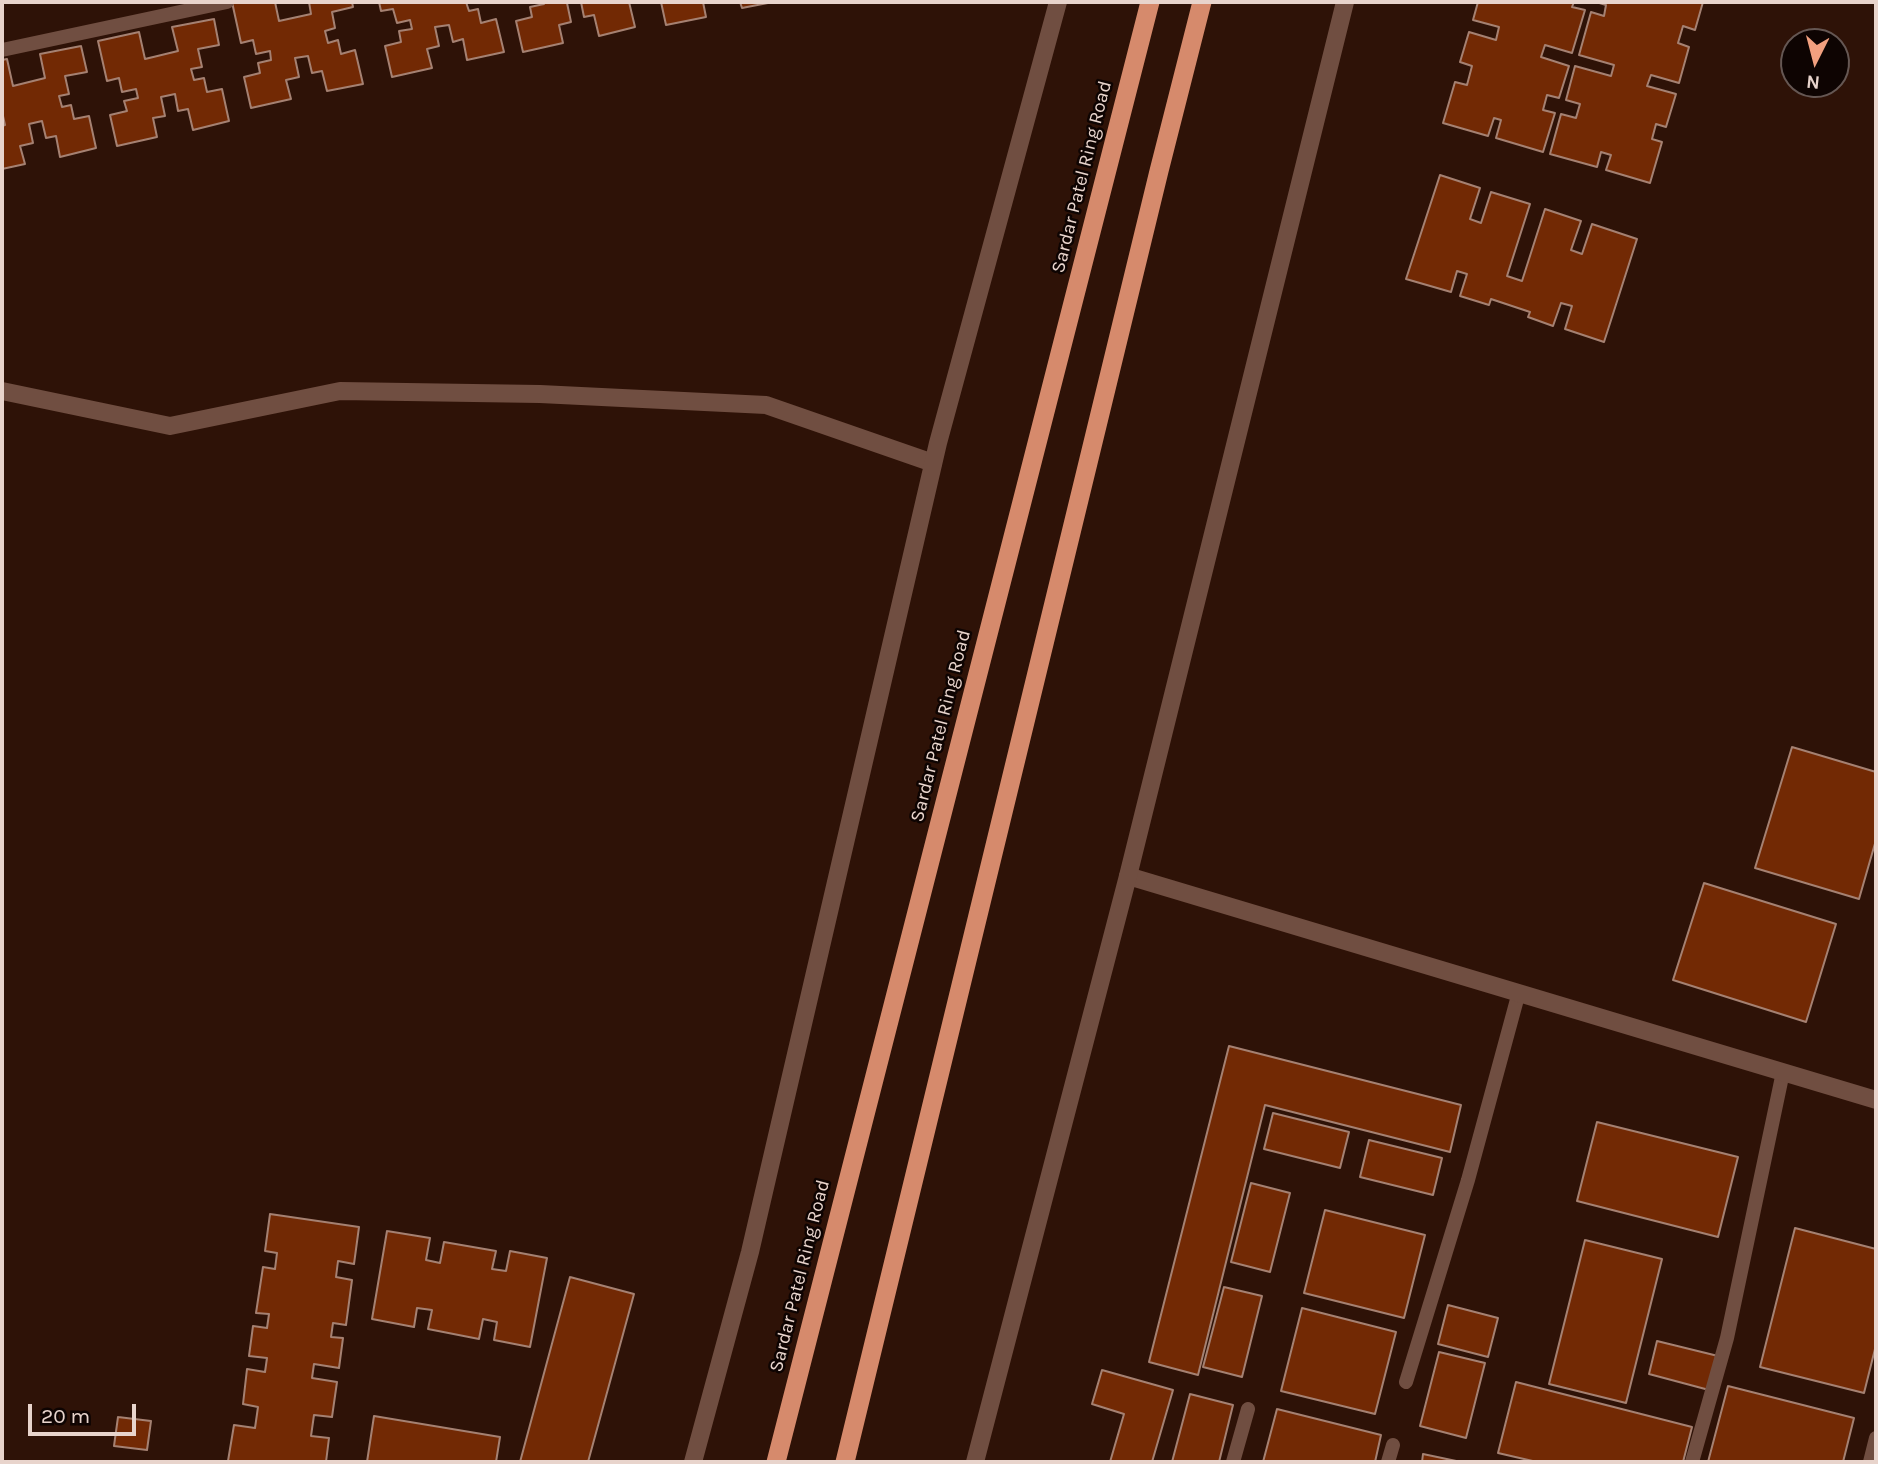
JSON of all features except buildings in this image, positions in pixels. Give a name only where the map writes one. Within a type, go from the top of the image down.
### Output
[{"type":"highway","name":"Sardar Patel Ring Road","points":[[776,1462],[1150,2]]},
{"type":"highway","points":[[845,1462],[1202,2]]},
{"type":"street","points":[[693,1462],[750,1252],[933,463],[1058,2]]},
{"type":"street","points":[[975,1462],[1128,877],[1345,2]]},
{"type":"street","points":[[2,391],[170,426],[340,391],[540,394],[766,405],[933,463]]},
{"type":"street","points":[[1128,877],[1876,1100]]},
{"type":"lane","points":[[2,50],[227,2]]},
{"type":"lane","points":[[1406,1382],[1468,1180],[1519,992]]},
{"type":"lane","points":[[1692,1462],[1727,1338],[1783,1072]]},
{"type":"lane","points":[[1233,1462],[1248,1409]]},
{"type":"lane","points":[[1870,1462],[1876,1438]]},
{"type":"lane","points":[[1388,1462],[1393,1445]]}]
